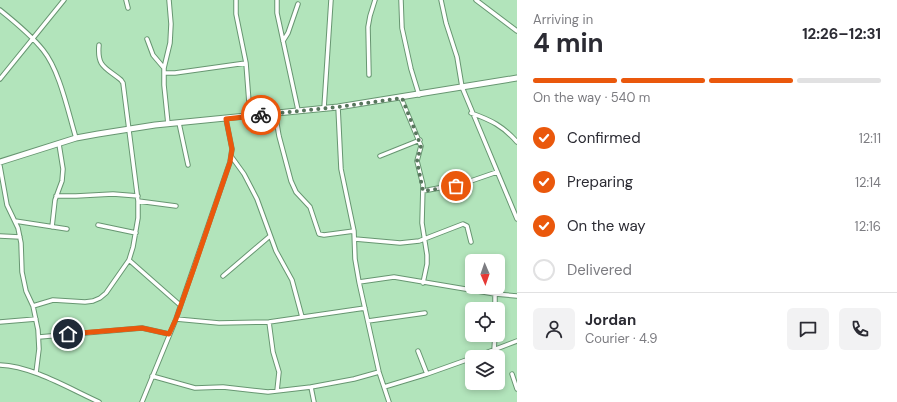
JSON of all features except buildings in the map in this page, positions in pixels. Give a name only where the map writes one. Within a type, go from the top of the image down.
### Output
[{"type":"street","points":[[0,79],[64,0]]},
{"type":"street","points":[[126,0],[128,8]]},
{"type":"street","points":[[168,124],[164,85],[164,68],[170,43],[171,30],[169,0]]},
{"type":"street","points":[[236,0],[237,20],[246,63],[250,116]]},
{"type":"street","points":[[278,0],[277,13],[298,110]]},
{"type":"street","points":[[324,108],[331,0]]},
{"type":"street","points":[[369,76],[368,27],[375,0]]},
{"type":"street","points":[[401,0],[402,28],[411,69],[419,95]]},
{"type":"street","points":[[441,0],[446,23],[457,57],[462,87],[471,113],[517,219]]},
{"type":"street","points":[[476,0],[517,31]]},
{"type":"street","points":[[283,41],[288,33],[298,4]]},
{"type":"street","points":[[0,10],[32,38],[44,51],[52,64],[76,138]]},
{"type":"street","points":[[147,39],[153,55],[164,68]]},
{"type":"street","points":[[33,306],[53,300],[93,301],[106,292],[129,260],[136,233],[138,198],[123,83],[101,64],[98,56],[99,45]]},
{"type":"street","points":[[164,73],[175,73],[246,63]]},
{"type":"street","points":[[0,162],[76,138],[129,129],[298,110],[338,107],[402,98],[517,78]]},
{"type":"street","points":[[402,98],[420,140],[421,148],[417,161],[423,191],[422,216],[428,255],[423,283]]},
{"type":"street","points":[[338,107],[341,169],[354,231],[355,259],[379,372],[389,402]]},
{"type":"street","points":[[275,113],[279,136],[291,180],[296,192],[310,207],[319,234],[324,235],[354,231]]},
{"type":"street","points":[[471,113],[490,120],[502,127],[517,142]]},
{"type":"street","points":[[142,402],[176,319],[232,156],[226,119]]},
{"type":"street","points":[[178,123],[188,165]]},
{"type":"street","points":[[380,156],[420,140]]},
{"type":"street","points":[[52,227],[56,196],[62,181],[63,169],[59,144]]},
{"type":"street","points":[[232,156],[242,169],[257,200],[276,251],[292,280],[302,317]]},
{"type":"street","points":[[0,166],[7,205],[15,221],[20,237],[22,272],[25,288],[33,306],[36,319],[39,337],[36,373]]},
{"type":"street","points":[[423,191],[466,183],[497,172]]},
{"type":"street","points":[[56,196],[113,194],[176,206]]},
{"type":"street","points":[[15,221],[67,229]]},
{"type":"street","points":[[355,239],[400,243],[425,239],[463,224],[467,226],[471,242]]},
{"type":"street","points":[[98,225],[136,233]]},
{"type":"street","points":[[0,236],[20,237]]},
{"type":"street","points":[[223,276],[270,236]]},
{"type":"street","points":[[129,260],[180,305]]},
{"type":"street","points":[[359,282],[394,277],[465,289]]},
{"type":"street","points":[[495,302],[495,294],[517,296]]},
{"type":"street","points":[[176,319],[219,323],[269,322],[365,308]]},
{"type":"street","points":[[368,320],[425,313]]},
{"type":"street","points":[[0,322],[36,319]]},
{"type":"street","points":[[269,322],[273,352],[278,372],[277,391]]},
{"type":"street","points":[[39,337],[142,328],[169,334]]},
{"type":"street","points":[[495,342],[494,350],[517,341]]},
{"type":"street","points":[[418,351],[427,374]]},
{"type":"street","points":[[384,387],[465,361]]},
{"type":"street","points":[[0,365],[21,368],[36,373],[99,402]]},
{"type":"street","points":[[152,376],[195,388],[223,387],[268,392],[310,387],[354,379],[379,372]]},
{"type":"street","points":[[512,374],[517,389]]},
{"type":"street","points":[[310,387],[314,402]]},
{"type":"way so far","points":[[261,115],[338,107],[402,98],[420,140],[421,148],[417,161],[423,191],[456,186]]},
{"type":"route","points":[[68,334],[142,328],[169,334],[176,319],[232,156],[226,119],[261,115]]}]
